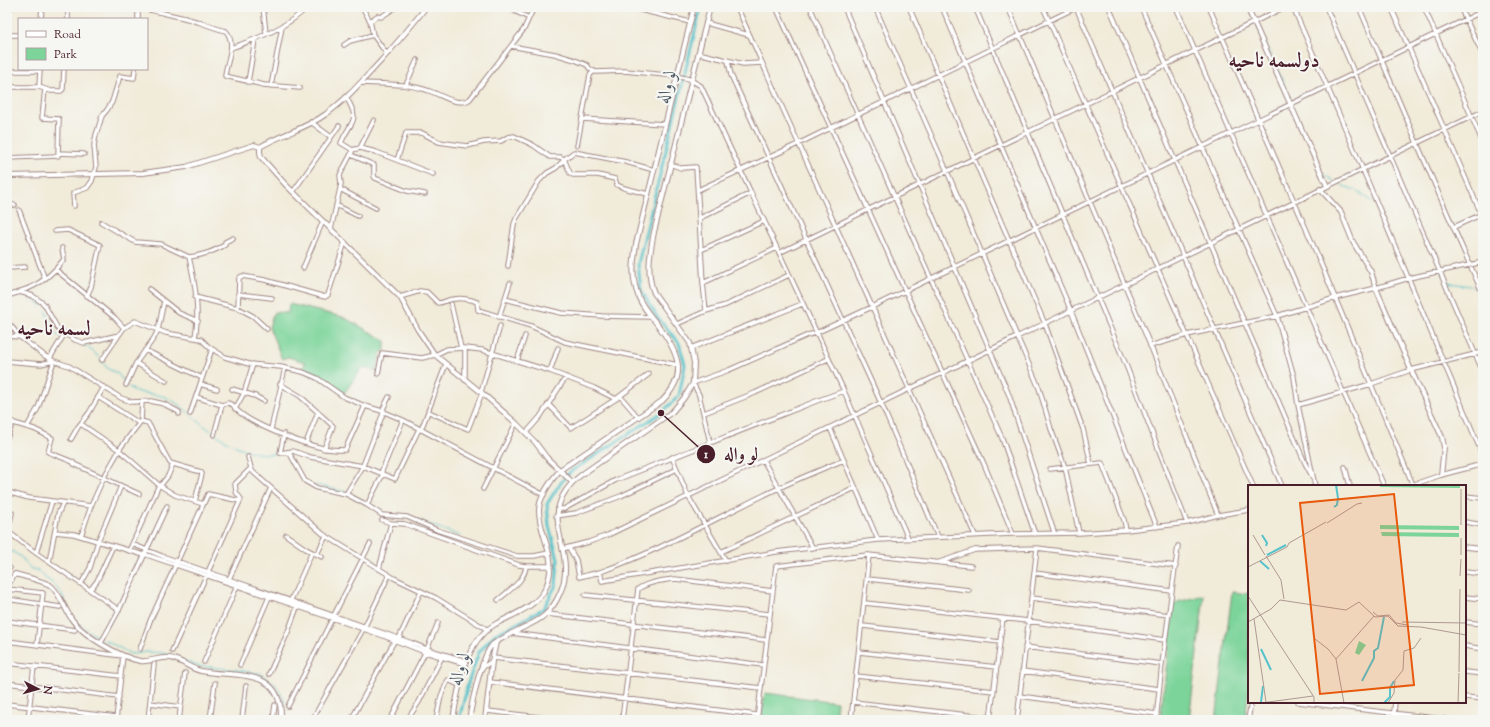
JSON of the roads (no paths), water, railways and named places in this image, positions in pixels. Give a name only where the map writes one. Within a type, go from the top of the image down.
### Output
[{"type":"street","points":[[7,7],[13,7]]},
{"type":"street","points":[[41,18],[42,7]]},
{"type":"street","points":[[67,7],[68,18]]},
{"type":"street","points":[[138,18],[138,7],[188,19],[226,31],[228,33],[231,48],[225,76],[271,86],[300,88]]},
{"type":"street","points":[[263,7],[266,33]]},
{"type":"street","points":[[231,48],[255,40],[266,33],[282,27],[293,20],[307,7]]},
{"type":"street","points":[[362,7],[370,21],[373,35],[387,54]]},
{"type":"street","points":[[370,21],[377,16],[381,17],[396,7]]},
{"type":"street","points":[[260,147],[271,140],[325,115],[361,83],[409,30],[426,7]]},
{"type":"street","points":[[506,7],[529,18]]},
{"type":"street","points":[[361,83],[412,86],[456,102],[467,102],[524,29],[534,7]]},
{"type":"street","points":[[628,7],[690,22]]},
{"type":"street","points":[[453,720],[459,685],[466,663],[478,640],[492,626],[523,610],[538,598],[546,587],[551,566],[539,508],[551,480],[662,401],[670,393],[678,372],[676,353],[640,299],[634,282],[633,265],[636,244],[694,7]]},
{"type":"street","points":[[469,720],[472,699],[485,659],[492,644],[533,624],[547,614],[561,592],[565,574],[556,516],[564,492],[571,482],[672,412],[684,398],[692,383],[694,363],[691,348],[686,337],[658,300],[651,286],[651,247],[690,80],[710,7]]},
{"type":"street","points":[[736,7],[975,535]]},
{"type":"street","points":[[776,7],[984,464],[1013,534]]},
{"type":"street","points":[[810,7],[1002,438],[1035,534]]},
{"type":"street","points":[[844,7],[1009,395],[1054,532]]},
{"type":"street","points":[[875,7],[947,171],[1039,388],[1051,429],[1065,467],[1079,533]]},
{"type":"street","points":[[909,7],[1045,324],[1083,429],[1091,464]]},
{"type":"street","points":[[942,7],[1071,311],[1157,527]]},
{"type":"street","points":[[975,7],[1126,365],[1187,523]]},
{"type":"street","points":[[1008,7],[1125,285],[1218,515]]},
{"type":"street","points":[[1043,7],[1253,485]]},
{"type":"street","points":[[698,190],[798,144],[1076,7],[1183,257],[1212,329],[1282,485]]},
{"type":"street","points":[[1109,7],[1305,463],[1313,478]]},
{"type":"street","points":[[1141,7],[1277,316],[1294,377],[1298,405],[1315,485]]},
{"type":"street","points":[[1176,7],[1384,485]]},
{"type":"street","points":[[1209,7],[1335,298],[1411,485],[1441,474],[1483,464]]},
{"type":"street","points":[[1248,7],[1289,104],[1327,186]]},
{"type":"street","points":[[779,253],[1285,7]]},
{"type":"street","points":[[1293,7],[1364,170],[1483,456]]},
{"type":"street","points":[[1326,7],[1483,372]]},
{"type":"street","points":[[1359,7],[1469,265],[1483,294]]},
{"type":"street","points":[[1391,7],[1482,215],[1454,227]]},
{"type":"street","points":[[1424,7],[1483,143]]},
{"type":"street","points":[[1460,7],[1483,55]]},
{"type":"street","points":[[692,383],[729,370],[808,335],[816,333],[872,307],[1483,11]]},
{"type":"street","points":[[706,23],[748,35]]},
{"type":"street","points":[[271,86],[282,27]]},
{"type":"street","points":[[7,35],[18,35]]},
{"type":"street","points":[[344,45],[350,41],[373,35]]},
{"type":"street","points":[[248,82],[255,40]]},
{"type":"street","points":[[511,46],[555,54],[575,60],[587,65],[594,71],[625,71],[678,76],[701,86],[844,391],[908,538]]},
{"type":"street","points":[[698,53],[743,64],[762,63]]},
{"type":"street","points":[[406,85],[417,60]]},
{"type":"street","points":[[728,61],[731,75],[881,403],[938,537]]},
{"type":"street","points":[[7,70],[40,70],[39,87]]},
{"type":"street","points":[[7,87],[39,87],[51,91],[63,91],[64,70]]},
{"type":"street","points":[[74,206],[73,193],[87,188],[95,175],[96,167],[94,145],[102,116],[112,102],[120,76],[134,78],[135,70]]},
{"type":"street","points":[[577,146],[590,75],[594,71]]},
{"type":"street","points":[[45,89],[42,118],[59,120],[59,153]]},
{"type":"street","points":[[346,97],[354,109],[355,117],[341,143],[352,150],[360,148],[433,174]]},
{"type":"street","points":[[562,549],[608,535],[1239,230],[1320,189],[1364,170],[1483,111]]},
{"type":"street","points":[[582,119],[665,124]]},
{"type":"street","points":[[360,148],[374,120]]},
{"type":"street","points":[[311,122],[331,137]]},
{"type":"street","points":[[293,192],[339,126]]},
{"type":"street","points":[[397,160],[406,133],[422,133],[439,142],[467,146],[484,142],[501,141],[508,137],[514,136],[533,145],[550,157],[560,157],[564,159],[570,173],[573,175],[608,176],[615,179],[617,185],[648,194]]},
{"type":"street","points":[[7,176],[143,173],[186,167],[254,145],[260,147]]},
{"type":"street","points":[[260,147],[261,157],[293,192],[400,297],[418,330],[435,355],[481,392],[516,423],[571,482]]},
{"type":"street","points":[[331,229],[340,189],[340,175],[351,155],[352,150]]},
{"type":"street","points":[[508,266],[516,219],[539,181],[574,152],[626,162],[654,170]]},
{"type":"street","points":[[7,158],[57,156],[59,153],[84,154]]},
{"type":"street","points":[[351,155],[374,165],[374,176],[376,178],[407,191],[425,194]]},
{"type":"street","points":[[670,164],[681,168],[696,167],[706,311]]},
{"type":"street","points":[[340,189],[376,208]]},
{"type":"street","points":[[1320,189],[1341,212],[1353,242],[1371,272],[1376,288],[1411,370],[1444,442],[1441,474]]},
{"type":"street","points":[[700,218],[751,193]]},
{"type":"street","points":[[7,205],[15,205]]},
{"type":"street","points":[[336,205],[358,216]]},
{"type":"street","points":[[19,210],[45,279]]},
{"type":"street","points":[[303,268],[323,221]]},
{"type":"street","points":[[701,250],[764,221]]},
{"type":"street","points":[[101,222],[134,242],[161,244],[189,257],[205,255],[215,251],[225,245],[225,242],[233,238]]},
{"type":"street","points":[[55,231],[68,230],[100,245],[91,287],[86,296]]},
{"type":"street","points":[[238,308],[239,278],[242,276],[266,280],[325,297],[328,295],[345,242]]},
{"type":"street","points":[[7,296],[28,289],[45,279],[56,270],[64,259],[62,248]]},
{"type":"street","points":[[703,283],[777,248]]},
{"type":"street","points":[[189,257],[195,283],[198,321],[195,338]]},
{"type":"street","points":[[1150,346],[1212,329],[1277,316],[1335,298],[1409,278],[1483,262]]},
{"type":"street","points":[[7,268],[26,267]]},
{"type":"street","points":[[56,270],[86,296],[115,318],[124,328]]},
{"type":"street","points":[[677,324],[706,311],[739,300],[789,275]]},
{"type":"street","points":[[499,316],[510,283]]},
{"type":"street","points":[[149,289],[179,313],[198,321]]},
{"type":"street","points":[[400,297],[420,291],[427,292],[438,303],[443,303],[452,299],[473,300],[477,302],[478,310],[531,326],[565,342],[678,365]]},
{"type":"street","points":[[20,292],[33,296],[44,304],[58,328],[75,340],[84,342],[119,335]]},
{"type":"street","points":[[238,294],[272,298]]},
{"type":"street","points":[[195,297],[238,308],[253,316],[267,329]]},
{"type":"street","points":[[505,299],[561,314],[651,317]]},
{"type":"street","points":[[126,385],[136,363],[158,330],[164,301]]},
{"type":"street","points":[[450,304],[463,348],[465,380]]},
{"type":"street","points":[[691,348],[802,304]]},
{"type":"street","points":[[7,321],[20,337],[54,361],[69,366],[121,398],[132,402],[151,401],[164,404],[179,412],[179,414]]},
{"type":"street","points":[[102,360],[124,328],[135,321],[158,330],[201,339],[212,349],[225,357],[252,364],[303,372],[317,378],[344,397],[403,420],[544,495]]},
{"type":"street","points":[[429,412],[468,429],[481,392],[500,326]]},
{"type":"street","points":[[50,358],[65,333]]},
{"type":"street","points":[[7,336],[20,337]]},
{"type":"street","points":[[517,361],[525,336]]},
{"type":"street","points":[[378,374],[382,353],[422,358],[435,355],[447,349],[463,348],[492,353],[550,371],[594,388],[616,399]]},
{"type":"street","points":[[550,371],[558,348]]},
{"type":"street","points":[[190,414],[212,349]]},
{"type":"street","points":[[145,350],[202,378]]},
{"type":"street","points":[[1298,405],[1371,384],[1411,370],[1483,352]]},
{"type":"street","points":[[704,413],[755,393],[828,359]]},
{"type":"street","points":[[7,361],[41,364],[54,361]]},
{"type":"street","points":[[27,427],[38,408],[54,361]]},
{"type":"street","points":[[136,363],[166,381]]},
{"type":"street","points":[[235,409],[244,393],[252,364]]},
{"type":"street","points":[[284,434],[280,453],[293,451],[310,457],[362,466],[395,479],[429,412],[446,364]]},
{"type":"street","points":[[271,429],[280,384],[285,368]]},
{"type":"street","points":[[548,404],[571,428],[616,399],[648,374]]},
{"type":"street","points":[[526,433],[540,417],[566,377]]},
{"type":"street","points":[[692,383],[699,395],[710,442]]},
{"type":"street","points":[[200,384],[216,389]]},
{"type":"street","points":[[280,384],[300,396],[333,426],[324,449]]},
{"type":"street","points":[[71,440],[90,413],[104,387]]},
{"type":"street","points":[[232,389],[264,401]]},
{"type":"street","points":[[558,509],[564,509],[616,480],[710,442],[844,391]]},
{"type":"street","points":[[620,396],[638,417]]},
{"type":"street","points":[[98,397],[140,422],[148,423],[170,463],[201,472],[202,474],[195,501]]},
{"type":"street","points":[[196,397],[222,405],[228,403],[233,405],[235,409],[252,421],[324,449],[344,450],[365,406]]},
{"type":"street","points":[[346,494],[362,466],[388,397]]},
{"type":"street","points":[[81,536],[91,506],[104,477],[119,450],[140,422],[142,401]]},
{"type":"street","points":[[214,435],[222,405]]},
{"type":"street","points":[[306,443],[318,412]]},
{"type":"street","points":[[367,505],[382,474],[403,420]]},
{"type":"street","points":[[7,421],[27,427],[52,438],[48,452],[73,462],[74,464],[138,494]]},
{"type":"street","points":[[7,438],[13,422]]},
{"type":"street","points":[[483,489],[516,423]]},
{"type":"street","points":[[81,424],[119,450],[160,486],[175,495],[203,504]]},
{"type":"street","points":[[830,428],[878,540]]},
{"type":"street","points":[[290,452],[305,481],[317,488],[346,494],[382,515],[407,517],[438,530],[517,556],[534,556],[549,552]]},
{"type":"street","points":[[248,456],[251,468],[271,488],[326,536],[389,575],[436,598],[488,630]]},
{"type":"street","points":[[672,457],[688,496],[726,561]]},
{"type":"street","points":[[763,460],[813,548]]},
{"type":"street","points":[[569,548],[576,560],[579,577],[600,572],[706,525],[779,487],[844,460]]},
{"type":"street","points":[[1050,469],[1102,463],[1124,520],[1126,530]]},
{"type":"street","points":[[129,551],[160,486],[168,476],[173,464]]},
{"type":"street","points":[[1345,467],[1350,485]]},
{"type":"street","points":[[172,651],[241,499],[236,492],[235,484],[251,468]]},
{"type":"street","points":[[556,516],[576,513],[621,496],[676,469]]},
{"type":"street","points":[[81,584],[90,568],[98,541],[122,486]]},
{"type":"street","points":[[229,578],[271,488]]},
{"type":"street","points":[[721,552],[856,488]]},
{"type":"street","points":[[7,492],[29,498],[91,506]]},
{"type":"street","points":[[140,649],[150,621],[208,494],[240,501]]},
{"type":"street","points":[[1466,496],[1483,498]]},
{"type":"street","points":[[36,553],[52,501]]},
{"type":"street","points":[[49,562],[58,514],[63,503]]},
{"type":"street","points":[[101,643],[119,610],[167,506]]},
{"type":"street","points":[[600,572],[602,581],[776,552],[878,540],[1126,530],[1187,523],[1218,515],[1248,510]]},
{"type":"street","points":[[12,513],[7,530],[36,553],[119,610]]},
{"type":"street","points":[[382,520],[391,523],[405,524],[526,566],[551,566]]},
{"type":"street","points":[[1466,522],[1483,525]]},
{"type":"street","points":[[379,569],[391,523]]},
{"type":"street","points":[[55,532],[81,536],[129,551],[177,563],[297,607],[333,617]]},
{"type":"street","points":[[286,535],[306,549],[322,557]]},
{"type":"street","points":[[317,554],[326,536]]},
{"type":"street","points":[[132,544],[177,563]]},
{"type":"street","points":[[288,706],[370,544]]},
{"type":"street","points":[[90,590],[97,581],[113,546]]},
{"type":"street","points":[[1156,720],[1178,546]]},
{"type":"street","points":[[1466,547],[1483,549]]},
{"type":"street","points":[[939,562],[975,550],[1037,548],[1176,566]]},
{"type":"street","points":[[1017,720],[1037,548]]},
{"type":"street","points":[[291,600],[312,552]]},
{"type":"street","points":[[851,720],[870,555]]},
{"type":"street","points":[[757,720],[776,567],[870,555],[970,566]]},
{"type":"street","points":[[498,600],[521,579],[526,570],[526,566]]},
{"type":"street","points":[[1466,572],[1483,574]]},
{"type":"street","points":[[207,573],[229,578],[333,617],[397,638],[442,657],[466,663]]},
{"type":"street","points":[[1034,573],[1172,591]]},
{"type":"street","points":[[37,645],[43,592],[7,587],[15,574],[51,586],[63,603],[71,619],[87,634],[123,656]]},
{"type":"street","points":[[312,720],[364,628],[389,575]]},
{"type":"street","points":[[622,720],[638,589],[675,579],[772,591]]},
{"type":"street","points":[[868,579],[969,590]]},
{"type":"street","points":[[204,662],[237,586]]},
{"type":"street","points":[[351,720],[397,638],[421,591]]},
{"type":"street","points":[[585,595],[770,614]]},
{"type":"street","points":[[240,665],[269,597]]},
{"type":"street","points":[[1466,597],[1483,599]]},
{"type":"street","points":[[1031,598],[1169,615]]},
{"type":"street","points":[[7,600],[60,607]]},
{"type":"street","points":[[865,603],[1028,621],[1165,640]]},
{"type":"street","points":[[269,674],[288,632],[297,607]]},
{"type":"street","points":[[547,614],[766,640]]},
{"type":"street","points":[[990,719],[1003,618]]},
{"type":"street","points":[[7,621],[75,630]]},
{"type":"street","points":[[1466,622],[1483,624]]},
{"type":"street","points":[[390,720],[426,650],[438,623]]},
{"type":"street","points":[[863,626],[1000,642]]},
{"type":"street","points":[[512,633],[763,665]]},
{"type":"street","points":[[7,641],[123,656],[141,662],[170,658],[199,671],[248,676],[268,683],[278,697],[281,720]]},
{"type":"street","points":[[485,720],[496,642]]},
{"type":"street","points":[[1466,646],[1483,648]]},
{"type":"street","points":[[1025,647],[1162,664]]},
{"type":"street","points":[[426,650],[466,663]]},
{"type":"street","points":[[859,652],[997,667]]},
{"type":"street","points":[[7,704],[116,719],[123,656]]},
{"type":"street","points":[[407,720],[419,702],[442,657]]},
{"type":"street","points":[[482,668],[494,659],[760,688]]},
{"type":"street","points":[[7,663],[121,676]]},
{"type":"street","points":[[148,720],[154,664]]},
{"type":"street","points":[[28,720],[34,666]]},
{"type":"street","points":[[1022,671],[1159,689]]},
{"type":"street","points":[[1466,672],[1483,674]]},
{"type":"street","points":[[179,720],[185,673]]},
{"type":"street","points":[[856,676],[994,692]]},
{"type":"street","points":[[436,720],[441,696],[448,680],[459,685]]},
{"type":"street","points":[[490,682],[757,715]]},
{"type":"street","points":[[210,720],[215,683]]},
{"type":"street","points":[[7,684],[118,697]]},
{"type":"street","points":[[242,720],[246,686]]},
{"type":"street","points":[[1019,696],[1157,714]]},
{"type":"street","points":[[1466,697],[1483,699]]},
{"type":"street","points":[[853,702],[990,719],[1011,720]]},
{"type":"street","points":[[150,703],[181,707]]},
{"type":"street","points":[[1248,720],[1250,703]]},
{"type":"street","points":[[1307,703],[1451,720]]},
{"type":"street","points":[[1393,720],[1395,703]]},
{"type":"street","points":[[273,720],[275,705]]},
{"type":"street","points":[[487,711],[564,720]]},
{"type":"waterway","name":"لو واله","points":[[459,720],[468,683],[479,652],[495,634],[544,608],[556,585],[558,559],[549,526],[547,504],[559,485],[570,472],[661,413],[679,396],[685,365],[679,343],[657,317],[641,290],[638,264],[701,7]]},
{"type":"waterway","points":[[1250,7],[1255,19]]},
{"type":"waterway","points":[[1257,23],[1290,98]]},
{"type":"waterway","points":[[1324,175],[1334,181]]},
{"type":"waterway","points":[[1341,184],[1356,190]]},
{"type":"waterway","points":[[1358,192],[1375,203]]},
{"type":"waterway","points":[[1442,272],[1448,282],[1479,288]]},
{"type":"waterway","points":[[17,295],[29,297],[43,306]]},
{"type":"waterway","points":[[46,311],[54,332],[60,337]]},
{"type":"waterway","points":[[83,344],[95,353],[108,369],[117,373],[126,384]]},
{"type":"waterway","points":[[128,386],[135,391],[165,397],[189,413]]},
{"type":"waterway","points":[[191,415],[220,437],[243,449],[255,453],[279,453]]},
{"type":"waterway","points":[[316,485],[346,492]]},
{"type":"waterway","points":[[349,493],[374,507]]},
{"type":"waterway","points":[[418,520],[460,536]]},
{"type":"waterway","points":[[7,548],[21,557],[31,569],[37,570],[54,584],[62,595],[70,613]]},
{"type":"waterway","name":"لو واله","points":[[554,557],[557,553]]},
{"type":"waterway","points":[[76,622],[101,638]]},
{"type":"waterway","points":[[105,640],[131,654],[147,652],[163,653],[198,666],[261,674],[275,684],[284,699],[284,720]]},
{"type":"place","name":"لو واله","points":[[661,413]]},
{"type":"district","name":"دولسمه ناحیه","points":[[1274,62]]},
{"type":"district","name":"لسمه ناحیه","points":[[54,330]]}]
